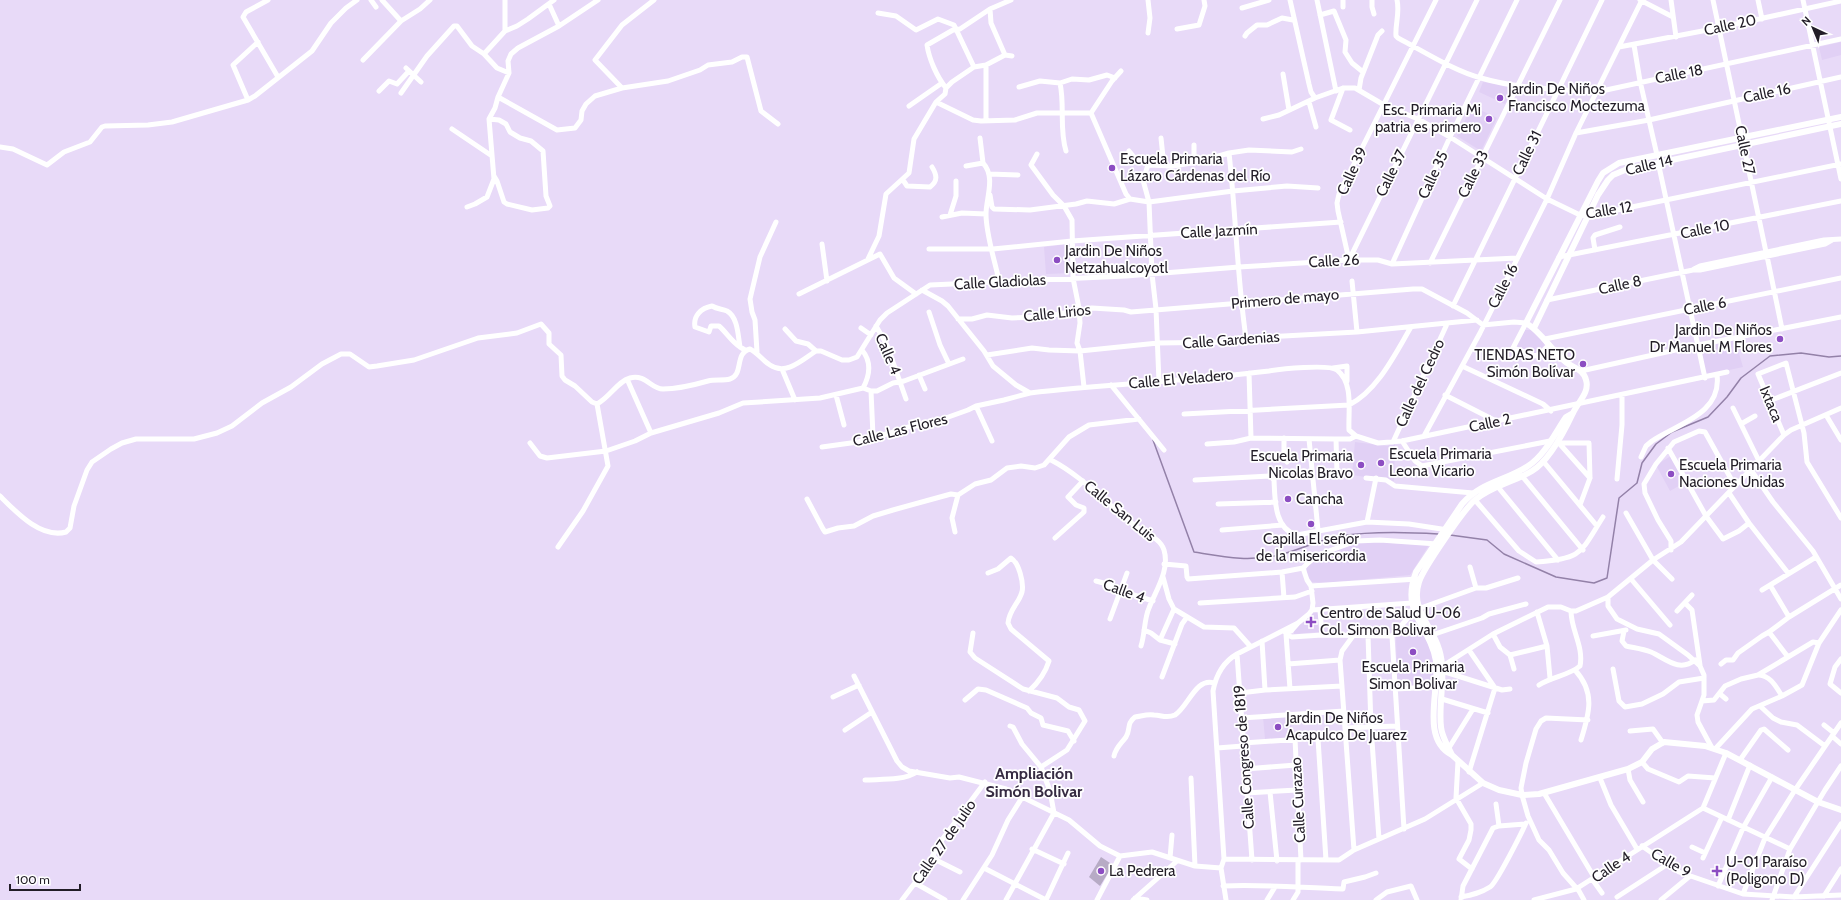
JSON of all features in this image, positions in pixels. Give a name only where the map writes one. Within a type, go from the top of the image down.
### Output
[{"type":"main road","name":"Calle 14","points":[[1526,324],[1598,181],[1611,166],[1619,163],[1841,117]]},
{"type":"main road","name":"Calle 14","points":[[1534,328],[1603,186],[1614,175],[1625,170],[1658,162],[1841,124]]},
{"type":"main road","points":[[1526,324],[1534,328],[1558,355],[1581,371],[1586,378],[1586,391],[1558,442],[1542,461],[1532,471],[1498,486],[1475,500],[1434,544],[1416,579],[1416,610],[1436,659],[1434,728],[1439,743],[1482,783],[1499,790],[1520,795],[1544,793],[1628,769],[1642,762],[1652,749],[1663,743],[1714,748],[1726,752],[1818,802],[1841,810]]},
{"type":"main road","points":[[1449,752],[1441,728],[1442,669],[1439,649],[1412,603],[1412,584],[1442,545],[1462,504],[1479,488],[1528,466],[1541,454],[1566,417],[1573,413]]},
{"type":"street","points":[[268,0],[244,14],[243,17],[278,76]]},
{"type":"street","points":[[0,147],[13,149],[47,165],[64,152],[90,142],[102,127],[110,125],[148,125],[172,122],[248,100],[312,51],[331,23],[346,8],[357,0]]},
{"type":"street","points":[[371,0],[376,7]]},
{"type":"street","points":[[382,0],[401,21]]},
{"type":"street","points":[[363,60],[401,21],[420,9],[430,0]]},
{"type":"street","points":[[505,0],[505,30]]},
{"type":"street","points":[[467,207],[475,204],[487,196],[490,190],[493,175],[489,119],[497,104],[498,97],[509,73],[508,61],[511,54],[518,48],[559,26],[598,0]]},
{"type":"street","points":[[622,88],[595,60],[622,25],[654,0]]},
{"type":"street","points":[[946,88],[942,83],[928,51],[927,45],[956,29],[960,29],[990,9],[1011,0]]},
{"type":"street","points":[[1148,0],[1150,18],[1148,33]]},
{"type":"street","points":[[1177,29],[1199,25],[1205,6],[1204,0]]},
{"type":"street","points":[[1242,8],[1270,0]]},
{"type":"street","points":[[1290,0],[1293,20],[1311,92],[1315,98]]},
{"type":"street","points":[[1317,0],[1336,91]]},
{"type":"street","points":[[1343,0],[1343,7]]},
{"type":"street","name":"Calle 18","points":[[1397,0],[1399,9],[1396,36],[1413,46],[1480,78],[1518,85],[1558,89],[1597,92],[1640,81],[1841,39]]},
{"type":"street","name":"Calle 39","points":[[1349,260],[1337,203],[1339,194],[1436,0]]},
{"type":"street","name":"Calle 37","points":[[1349,260],[1477,0]]},
{"type":"street","name":"Calle 35","points":[[1392,264],[1450,137],[1517,0]]},
{"type":"street","name":"Calle 33","points":[[1430,263],[1560,0]]},
{"type":"street","name":"Calle 31","points":[[1453,306],[1602,0]]},
{"type":"street","points":[[1642,0],[1673,17]]},
{"type":"street","name":"Calle 16","points":[[1424,436],[1484,325],[1547,199],[1576,133],[1642,0]]},
{"type":"street","points":[[1672,0],[1676,37]]},
{"type":"street","name":"Calle 27","points":[[1713,0],[1782,329]]},
{"type":"street","points":[[1758,0],[1762,19]]},
{"type":"street","points":[[1803,0],[1820,82],[1840,164],[1841,179]]},
{"type":"street","points":[[1372,1],[1374,14]]},
{"type":"street","name":"Calle 20","points":[[1619,47],[1676,37],[1841,1]]},
{"type":"street","points":[[484,54],[505,30],[517,26],[551,2],[559,26]]},
{"type":"street","points":[[990,9],[991,24],[1005,55]]},
{"type":"street","points":[[1320,15],[1334,11],[1346,40],[1345,52],[1352,63],[1363,72]]},
{"type":"street","points":[[878,13],[896,16],[916,30],[938,19],[951,23],[956,29],[974,67]]},
{"type":"street","points":[[1245,36],[1257,25],[1267,25],[1282,18],[1293,20]]},
{"type":"street","points":[[401,93],[427,56],[454,26],[457,26],[472,46],[484,54],[497,68],[509,73]]},
{"type":"street","points":[[1263,119],[1279,115],[1315,98],[1343,88],[1359,90],[1359,83],[1363,72],[1378,35],[1382,31]]},
{"type":"street","points":[[248,100],[233,65],[258,42]]},
{"type":"street","points":[[1634,45],[1640,81],[1658,155]]},
{"type":"street","points":[[868,259],[879,236],[886,194],[909,173],[914,140],[936,102],[944,94],[946,88],[952,82],[968,73],[974,67],[986,65],[1005,55],[1012,56]]},
{"type":"street","points":[[498,97],[557,130],[576,128],[579,124],[582,110],[590,99],[622,88],[668,81],[700,70],[708,65],[732,62],[742,57],[747,57],[761,111],[778,124]]},
{"type":"street","points":[[986,65],[986,121]]},
{"type":"street","points":[[379,91],[389,81],[397,84],[407,69],[421,82]]},
{"type":"street","points":[[1091,113],[1121,71]]},
{"type":"street","points":[[1283,74],[1289,110]]},
{"type":"street","points":[[1018,87],[1040,81],[1060,83],[1072,79],[1089,80],[1107,75],[1115,78]]},
{"type":"street","name":"Calle 16","points":[[1576,133],[1649,120],[1841,77]]},
{"type":"street","points":[[909,106],[942,83]]},
{"type":"street","points":[[1060,83],[1063,97],[1063,140],[1066,150]]},
{"type":"street","points":[[1343,88],[1331,120],[1350,130]]},
{"type":"street","name":"Calle 12","points":[[1359,90],[1384,105],[1418,119],[1450,137],[1547,199],[1580,215],[1588,216],[1840,164]]},
{"type":"street","points":[[936,102],[973,120],[986,121],[1014,120],[1037,113],[1091,113]]},
{"type":"street","points":[[1309,102],[1316,127]]},
{"type":"street","points":[[1091,113],[1126,194],[1130,199]]},
{"type":"street","points":[[489,119],[499,120],[506,124],[510,132],[531,141],[543,151],[546,196],[550,206],[548,208],[532,210],[506,204],[493,175]]},
{"type":"street","points":[[452,129],[492,156]]},
{"type":"street","points":[[980,138],[983,163],[989,174],[990,195],[992,207],[994,209],[1030,210],[1064,206],[1087,201],[1114,204],[1130,199],[1149,202],[1233,191],[1287,186],[1318,188]]},
{"type":"street","points":[[1161,138],[1163,157],[1167,166]]},
{"type":"street","points":[[1194,144],[1194,163]]},
{"type":"street","points":[[1129,151],[1134,157],[1148,165],[1167,166],[1194,163],[1249,150],[1292,152],[1301,150]]},
{"type":"street","points":[[1037,154],[1031,165],[1053,195],[1064,206],[1072,220],[1072,278],[1079,312],[1080,323],[1077,343],[1080,351],[1084,387]]},
{"type":"street","points":[[1229,154],[1241,303],[1246,338]]},
{"type":"street","points":[[1658,162],[1705,378]]},
{"type":"street","points":[[966,166],[983,163]]},
{"type":"street","points":[[1148,165],[1143,180],[1149,202],[1159,382]]},
{"type":"street","points":[[903,180],[907,186],[930,187],[936,180],[937,175],[932,167]]},
{"type":"street","points":[[989,174],[1018,175]]},
{"type":"street","points":[[950,215],[956,196],[956,181]]},
{"type":"street","points":[[990,195],[986,214],[990,243],[993,249],[994,265],[999,281]]},
{"type":"street","name":"Calle 10","points":[[1559,257],[1841,201]]},
{"type":"street","points":[[942,217],[962,213],[986,214]]},
{"type":"street","points":[[757,352],[756,320],[752,312],[750,298],[760,257],[776,222]]},
{"type":"street","name":"Calle Jazmín","points":[[929,249],[993,249],[1072,241],[1235,231],[1341,222]]},
{"type":"street","points":[[1595,250],[1593,238],[1595,235],[1620,227]]},
{"type":"street","name":"Calle 8","points":[[1547,300],[1693,270],[1700,266],[1841,239]]},
{"type":"street","points":[[822,244],[827,281]]},
{"type":"street","points":[[799,294],[880,254],[894,278],[916,294]]},
{"type":"street","name":"Calle 26","points":[[1152,274],[1239,266],[1349,260],[1378,260],[1392,264],[1517,258]]},
{"type":"street","name":"Calle Gladiolas","points":[[862,350],[876,326],[886,313],[930,285],[1152,274]]},
{"type":"street","name":"Calle 6","points":[[1545,339],[1690,308],[1775,293],[1841,278]]},
{"type":"street","points":[[1352,281],[1357,332]]},
{"type":"street","name":"Primero de mayo","points":[[1156,309],[1413,288],[1422,289],[1453,306]]},
{"type":"street","points":[[922,290],[942,300],[993,366],[1005,378],[1030,393]]},
{"type":"street","points":[[740,347],[734,319],[727,311],[718,310],[712,306],[704,307],[694,321],[695,327],[709,332],[711,326],[719,326],[726,332],[729,339],[740,347],[745,350],[750,349],[757,352],[770,365],[782,369],[802,362],[816,351]]},
{"type":"street","points":[[1453,306],[1484,325],[1514,322],[1526,324],[1513,348],[1536,356],[1542,353],[1549,345]]},
{"type":"street","name":"Calle Lirios","points":[[958,319],[972,319],[987,315],[1012,318],[1042,317],[1079,312],[1092,308],[1124,310],[1131,312],[1156,309]]},
{"type":"street","points":[[929,312],[940,345],[949,364]]},
{"type":"street","points":[[1581,371],[1698,345],[1841,317]]},
{"type":"street","name":"Calle Gardenias","points":[[986,355],[1032,348],[1080,351],[1158,343],[1234,342],[1246,338],[1357,332],[1476,320]]},
{"type":"street","points":[[0,496],[22,517],[36,526],[55,533],[66,532],[70,528],[74,506],[87,470],[92,462],[111,449],[122,443],[136,439],[194,439],[216,433],[232,426],[262,402],[291,387],[322,364],[341,354],[350,354],[368,367],[377,366],[414,360],[478,338],[516,333],[541,324],[549,333],[549,344],[561,355],[562,376],[565,380],[576,386],[592,402],[597,404]]},
{"type":"street","name":"Calle del Cedro","points":[[1393,442],[1447,324]]},
{"type":"street","name":"Calle 4","points":[[876,326],[887,345],[906,399]]},
{"type":"street","points":[[1184,414],[1349,405],[1361,397],[1378,378],[1411,327]]},
{"type":"street","points":[[861,328],[871,335]]},
{"type":"street","points":[[785,329],[796,341],[808,344],[816,351],[842,360],[849,360],[857,357],[862,350],[868,357],[869,367],[867,380],[863,388]]},
{"type":"street","points":[[597,404],[607,398],[617,386],[627,379],[640,377],[657,388],[663,389],[698,384],[709,380],[731,379],[736,375],[741,355],[745,350]]},
{"type":"street","points":[[530,443],[540,456],[547,458],[606,451],[635,441],[651,433],[718,413],[744,403],[820,398],[863,388],[870,391],[877,391],[900,381],[963,359]]},
{"type":"street","name":"Ixtaca","points":[[1784,435],[1758,374],[1786,363],[1794,391]]},
{"type":"street","name":"Calle El Veladero","points":[[976,406],[1030,393],[1303,368],[1333,368],[1346,366],[1347,382]]},
{"type":"street","points":[[1462,366],[1543,404],[1551,410]]},
{"type":"street","points":[[1333,368],[1342,374],[1347,382],[1349,430],[1356,436]]},
{"type":"street","points":[[782,369],[795,400]]},
{"type":"street","name":"Calle 2","points":[[1207,444],[1234,442],[1251,438],[1350,439],[1356,436],[1378,443],[1402,441],[1705,378],[1727,372]]},
{"type":"street","points":[[1249,373],[1251,438]]},
{"type":"street","points":[[1770,401],[1841,373]]},
{"type":"street","points":[[919,375],[925,389]]},
{"type":"street","points":[[1641,457],[1646,446],[1652,441],[1702,412],[1710,405],[1718,382],[1717,375]]},
{"type":"street","points":[[627,379],[651,433]]},
{"type":"street","points":[[1111,386],[1164,450]]},
{"type":"street","points":[[870,391],[874,436]]},
{"type":"street","points":[[1794,391],[1802,425],[1807,462],[1841,518]]},
{"type":"street","points":[[836,395],[844,425]]},
{"type":"street","points":[[1445,395],[1496,421]]},
{"type":"street","points":[[1617,479],[1622,425],[1622,395]]},
{"type":"street","points":[[558,547],[583,510],[608,466],[605,456],[606,451],[597,404]]},
{"type":"street","points":[[976,406],[992,441]]},
{"type":"street","name":"Calle Las Flores","points":[[822,447],[858,442],[908,427],[929,424],[976,406]]},
{"type":"street","points":[[1733,408],[1759,461]]},
{"type":"street","points":[[1442,669],[1492,634],[1548,607],[1560,607],[1571,611],[1576,611],[1608,597],[1653,560],[1671,550],[1681,542],[1784,435],[1802,425],[1841,408]]},
{"type":"street","points":[[1826,415],[1839,432],[1841,440]]},
{"type":"street","points":[[1741,424],[1755,416]]},
{"type":"street","points":[[806,499],[825,532],[838,528],[854,526],[873,516],[893,510],[951,494],[958,495],[975,484],[991,480],[1007,468],[1021,466],[1035,468],[1044,465],[1069,437],[1088,425],[1139,419]]},
{"type":"street","points":[[1671,550],[1669,536],[1658,520],[1645,493],[1644,484],[1656,464],[1674,442],[1699,431],[1705,432],[1735,486]]},
{"type":"street","points":[[1284,438],[1284,457],[1287,462]]},
{"type":"street","points":[[1309,439],[1318,530]]},
{"type":"street","points":[[1336,439],[1337,473]]},
{"type":"street","points":[[1402,441],[1415,461],[1422,466],[1550,441]]},
{"type":"street","points":[[1558,442],[1590,478]]},
{"type":"street","points":[[1558,442],[1589,443],[1590,478],[1580,505]]},
{"type":"street","points":[[1668,448],[1706,516],[1723,539],[1749,523]]},
{"type":"street","name":"Calle San Luis","points":[[1050,460],[1063,466],[1083,481],[1136,527],[1158,541],[1164,551],[1163,577],[1153,601],[1148,608],[1141,646]]},
{"type":"street","points":[[1542,461],[1597,526]]},
{"type":"street","points":[[1751,470],[1816,557],[1841,599]]},
{"type":"street","points":[[1522,476],[1583,550]]},
{"type":"street","points":[[1195,480],[1273,478],[1276,514],[1290,533],[1297,534],[1367,522],[1409,524],[1448,530]]},
{"type":"street","points":[[1366,478],[1386,480],[1395,486],[1473,493]]},
{"type":"street","points":[[1367,522],[1376,478]]},
{"type":"street","points":[[1055,538],[1084,512],[1084,508],[1076,505],[1068,497],[1083,481]]},
{"type":"street","points":[[1498,486],[1558,560]]},
{"type":"street","points":[[1729,493],[1749,523],[1788,573]]},
{"type":"street","points":[[955,532],[952,518],[958,495]]},
{"type":"street","points":[[1475,500],[1511,542],[1527,557],[1536,562],[1558,560],[1583,550],[1603,517]]},
{"type":"street","points":[[1218,504],[1276,502]]},
{"type":"street","points":[[1626,513],[1653,560],[1672,579]]},
{"type":"street","points":[[1222,530],[1283,525]]},
{"type":"street","points":[[1164,564],[1186,566],[1187,578],[1282,572],[1304,568],[1318,556],[1356,541],[1380,540],[1442,545]]},
{"type":"street","points":[[1762,590],[1816,557]]},
{"type":"street","points":[[988,573],[998,569],[1011,558],[1020,570],[1022,591],[1012,608],[1008,623],[1011,629],[1049,661],[1038,683],[1029,691]]},
{"type":"street","points":[[1470,567],[1476,588]]},
{"type":"street","points":[[1226,900],[1221,868],[1224,859],[1213,692],[1214,683],[1222,666],[1228,659],[1262,641],[1285,632],[1305,619],[1312,610],[1311,588],[1304,568]]},
{"type":"street","points":[[1282,572],[1284,598]]},
{"type":"street","points":[[1110,620],[1127,573]]},
{"type":"street","points":[[1163,577],[1169,599],[1174,609],[1204,626],[1234,628],[1251,647]]},
{"type":"street","points":[[1404,829],[1392,636],[1416,610],[1476,588],[1490,587],[1518,578]]},
{"type":"street","points":[[1200,603],[1284,598],[1304,595],[1311,588],[1416,579]]},
{"type":"street","points":[[1631,579],[1670,625]]},
{"type":"street","name":"Calle 4","points":[[1096,581],[1153,601]]},
{"type":"street","points":[[1770,585],[1789,617]]},
{"type":"street","points":[[1721,664],[1726,660],[1733,660],[1738,653],[1789,617],[1841,585]]},
{"type":"street","points":[[1677,611],[1692,595]]},
{"type":"street","points":[[1608,597],[1608,606],[1612,615],[1632,627],[1659,634],[1695,660],[1700,666]]},
{"type":"street","points":[[1312,610],[1412,603]]},
{"type":"street","points":[[1685,603],[1692,610],[1700,666],[1704,678],[1704,695],[1697,714],[1698,722],[1714,748],[1752,709],[1782,696],[1802,685],[1819,643],[1841,610]]},
{"type":"street","points":[[1432,635],[1482,618],[1489,614],[1526,604]]},
{"type":"street","points":[[1160,640],[1174,609]]},
{"type":"street","points":[[1320,610],[1322,634]]},
{"type":"street","points":[[1539,685],[1550,678],[1575,670],[1580,666],[1578,640],[1572,624],[1571,611]]},
{"type":"street","points":[[1538,612],[1547,646],[1550,678]]},
{"type":"street","points":[[1162,677],[1182,624],[1187,617]]},
{"type":"street","points":[[1593,636],[1624,631],[1632,627]]},
{"type":"street","points":[[1144,630],[1160,640],[1175,644]]},
{"type":"street","points":[[1624,631],[1623,644],[1646,650],[1672,664],[1688,664],[1695,660]]},
{"type":"street","points":[[1285,632],[1292,637],[1322,634],[1392,636]]},
{"type":"street","points":[[1285,632],[1290,689]]},
{"type":"street","points":[[1769,632],[1788,657]]},
{"type":"street","points":[[973,633],[970,652],[975,658],[998,674],[1029,691],[1057,698],[1069,706],[1079,710],[1085,721],[1074,741],[1067,750],[1041,767]]},
{"type":"street","points":[[1492,634],[1500,647],[1510,655],[1514,669]]},
{"type":"street","points":[[1368,635],[1371,727],[1379,839]]},
{"type":"street","points":[[1353,636],[1342,651],[1340,660],[1354,850]]},
{"type":"street","points":[[1262,641],[1265,690]]},
{"type":"street","points":[[1702,701],[1714,700],[1725,686],[1758,675],[1813,642],[1819,643]]},
{"type":"street","points":[[1510,655],[1547,646]]},
{"type":"street","points":[[1469,650],[1495,688]]},
{"type":"street","name":"Calle Congreso de 1819","points":[[1237,654],[1252,860]]},
{"type":"street","points":[[1841,659],[1835,667],[1830,684],[1841,693]]},
{"type":"street","points":[[1288,664],[1340,660]]},
{"type":"street","points":[[1442,669],[1495,688],[1502,690],[1510,689]]},
{"type":"street","points":[[1613,669],[1619,700],[1625,707],[1642,704],[1668,691],[1679,682],[1704,678]]},
{"type":"street","points":[[1575,670],[1586,685],[1589,700],[1588,720],[1581,740]]},
{"type":"street","points":[[1758,675],[1765,675],[1782,696]]},
{"type":"street","points":[[854,676],[897,762],[908,771],[950,778],[959,777],[985,782],[1023,796],[1074,825],[1100,846],[1120,856],[1152,852],[1195,866],[1221,868]]},
{"type":"street","points":[[1114,756],[1115,749],[1127,736],[1129,724],[1135,717],[1156,715],[1166,718],[1176,714],[1202,685],[1210,682],[1214,683]]},
{"type":"street","points":[[833,697],[859,685]]},
{"type":"street","points":[[1240,693],[1265,690],[1342,686]]},
{"type":"street","points":[[1395,689],[1436,687]]},
{"type":"street","points":[[1469,772],[1495,688]]},
{"type":"street","points":[[964,700],[978,689],[986,690],[1027,708],[1031,713],[1041,718],[1043,725],[1068,731],[1074,741]]},
{"type":"street","points":[[1720,694],[1726,699]]},
{"type":"street","points":[[1442,699],[1488,713]]},
{"type":"street","points":[[1760,706],[1773,718],[1781,722],[1797,725],[1825,746]]},
{"type":"street","points":[[1449,752],[1473,709]]},
{"type":"street","points":[[1241,718],[1344,710]]},
{"type":"street","points":[[845,730],[872,712]]},
{"type":"street","points":[[1584,900],[1563,873],[1549,850],[1540,840],[1528,816],[1520,795],[1526,763],[1536,729],[1544,718],[1588,720]]},
{"type":"street","points":[[1742,894],[1765,838],[1795,790],[1841,722]]},
{"type":"street","points":[[1824,725],[1841,744]]},
{"type":"street","points":[[1006,900],[1032,849],[1054,813],[1050,791],[1041,767],[1020,741],[1013,727],[1010,726]]},
{"type":"street","points":[[1345,728],[1397,726]]},
{"type":"street","points":[[1630,731],[1653,729],[1663,743]]},
{"type":"street","points":[[1740,760],[1761,730],[1764,729],[1788,750]]},
{"type":"street","points":[[1217,748],[1295,739],[1318,739],[1346,736]]},
{"type":"street","name":"Calle Curazao","points":[[1295,739],[1299,860],[1298,888]]},
{"type":"street","points":[[1318,739],[1326,860]]},
{"type":"street","points":[[1726,752],[1703,808],[1790,849]]},
{"type":"street","points":[[1458,762],[1456,798],[1472,830],[1469,840],[1459,859],[1472,869]]},
{"type":"street","points":[[1642,762],[1648,769],[1679,782],[1688,776],[1715,778]]},
{"type":"street","points":[[1245,769],[1296,765]]},
{"type":"street","points":[[1728,820],[1750,765]]},
{"type":"street","points":[[1772,898],[1790,849],[1841,766]]},
{"type":"street","points":[[1628,769],[1630,780],[1643,802]]},
{"type":"street","points":[[865,780],[903,778],[917,772]]},
{"type":"street","points":[[1718,886],[1743,828],[1772,777]]},
{"type":"street","points":[[1191,778],[1195,866]]},
{"type":"street","points":[[1600,778],[1611,805],[1637,850]]},
{"type":"street","name":"Calle 27 de Julio","points":[[902,900],[915,883],[942,841],[985,782]]},
{"type":"street","points":[[1224,859],[1277,861],[1338,860],[1354,850],[1425,819],[1456,798],[1482,783]]},
{"type":"street","points":[[1246,792],[1297,790]]},
{"type":"street","points":[[1270,792],[1277,861]]},
{"type":"street","points":[[1544,793],[1602,893]]},
{"type":"street","points":[[963,900],[984,868],[1023,796]]},
{"type":"street","points":[[1496,804],[1498,826]]},
{"type":"street","name":"Calle 4","points":[[1534,900],[1576,889],[1703,808]]},
{"type":"street","points":[[1461,899],[1491,887],[1516,844],[1528,816]]},
{"type":"street","points":[[1692,847],[1704,856],[1722,817]]},
{"type":"street","points":[[1461,899],[1464,886],[1493,828],[1498,826],[1525,824]]},
{"type":"street","points":[[1794,897],[1841,824]]},
{"type":"street","points":[[1170,858],[1172,835]]},
{"type":"street","name":"Calle 9","points":[[1642,846],[1679,872],[1742,894],[1772,898],[1827,897],[1841,895]]},
{"type":"street","points":[[1032,849],[1064,864]]},
{"type":"street","points":[[984,868],[1046,900],[1068,853]]},
{"type":"street","points":[[933,856],[938,861],[960,872]]},
{"type":"street","points":[[1096,900],[1120,856]]},
{"type":"street","points":[[1134,899],[1177,861]]},
{"type":"street","points":[[1617,897],[1668,864]]},
{"type":"street","points":[[1827,897],[1841,869]]},
{"type":"street","points":[[1223,886],[1264,885],[1275,887],[1343,889],[1344,882],[1376,873]]},
{"type":"street","points":[[1661,900],[1690,876]]},
{"type":"street","points":[[915,883],[945,900]]},
{"type":"street","points":[[1376,900],[1387,892],[1411,886],[1416,900]]},
{"type":"street","points":[[1267,900],[1275,887]]},
{"type":"street","points":[[1293,900],[1296,897],[1298,888]]},
{"type":"street","points":[[1134,899],[1147,900]]},
{"type":"shaded area","points":[[1841,42],[1841,55],[1822,60],[1819,47]]},
{"type":"shaded area","name":"Jardin De Niños Francisco Moctezuma","points":[[1483,82],[1513,86],[1505,104],[1479,92]]},
{"type":"shaded area","points":[[1472,106],[1497,118],[1481,151],[1457,136]]},
{"type":"shaded area","name":"Jardin De Niños Netzahualcoyotl","points":[[1068,244],[1071,273],[1046,274],[1044,247]]},
{"type":"shaded area","points":[[1524,330],[1534,330],[1544,340],[1545,344],[1539,352],[1535,354],[1516,346]]},
{"type":"shaded area","points":[[1735,340],[1743,367],[1706,375],[1700,345]]},
{"type":"shaded area","name":"Escuela Primaria Leona Vicario","points":[[1355,442],[1387,446],[1395,444],[1394,481],[1352,475]]},
{"type":"shaded area","name":"Escuela Primaria Naciones Unidas","points":[[1671,456],[1686,482],[1670,491],[1656,465]]},
{"type":"shaded area","points":[[1373,542],[1429,545],[1410,575],[1325,583],[1312,582],[1307,575],[1307,566],[1314,560],[1334,551],[1360,543]]},
{"type":"shaded area","name":"Centro de Salud U-06 Col. Simon Bolivar","points":[[1312,611],[1319,611],[1320,632],[1294,634],[1294,630]]},
{"type":"shaded area","name":"Escuela Primaria Simon Bolivar","points":[[1415,620],[1434,659],[1435,684],[1397,686],[1396,636]]},
{"type":"shaded area","name":"Jardin De Niños Acapulco De Juarez","points":[[1291,715],[1292,737],[1265,739],[1263,717]]},
{"type":"shaded area","name":"La Pedrera","points":[[1101,857],[1113,865],[1100,886],[1089,877]]},
{"type":"waterway","points":[[1450,535],[1487,540],[1504,554],[1556,577],[1594,583],[1607,578],[1619,498],[1637,483],[1642,463],[1656,444],[1672,432],[1708,417],[1727,397],[1741,378],[1770,356],[1801,353],[1829,357],[1841,356]]},
{"type":"waterway","points":[[1153,440],[1194,552],[1236,558],[1257,558],[1279,555],[1340,536],[1389,532],[1438,534]]},
{"type":"place","name":"Jardin De Niños Francisco Moctezuma","points":[[1500,98]]},
{"type":"place","name":"Esc. Primaria Mi patria es primero","points":[[1489,119]]},
{"type":"place","name":"Escuela Primaria Lázaro Cárdenas del Río","points":[[1112,168]]},
{"type":"place","name":"Jardin De Niños Netzahualcoyotl","points":[[1057,260]]},
{"type":"place","name":"Jardin De Niños Dr Manuel M Flores","points":[[1780,339]]},
{"type":"place","name":"TIENDAS NETO Simón Bolívar","points":[[1583,364]]},
{"type":"place","name":"Escuela Primaria Leona Vicario","points":[[1381,463]]},
{"type":"place","name":"Escuela Primaria Nicolas Bravo","points":[[1361,465]]},
{"type":"place","name":"Escuela Primaria Naciones Unidas","points":[[1671,474]]},
{"type":"place","name":"Cancha","points":[[1288,499]]},
{"type":"place","name":"Capilla El señor de la misericordia","points":[[1311,524]]},
{"type":"place","name":"Centro de Salud U-06 Col. Simon Bolivar","points":[[1311,622]]},
{"type":"place","name":"Escuela Primaria Simon Bolivar","points":[[1413,652]]},
{"type":"place","name":"Jardin De Niños Acapulco De Juarez","points":[[1278,727]]},
{"type":"place","name":"La Pedrera","points":[[1101,871]]},
{"type":"place","name":"U-01 Paraíso (Poligono D)","points":[[1717,871]]},
{"type":"district","name":"Ampliación Simón Bolivar","points":[[1034,782]]}]
